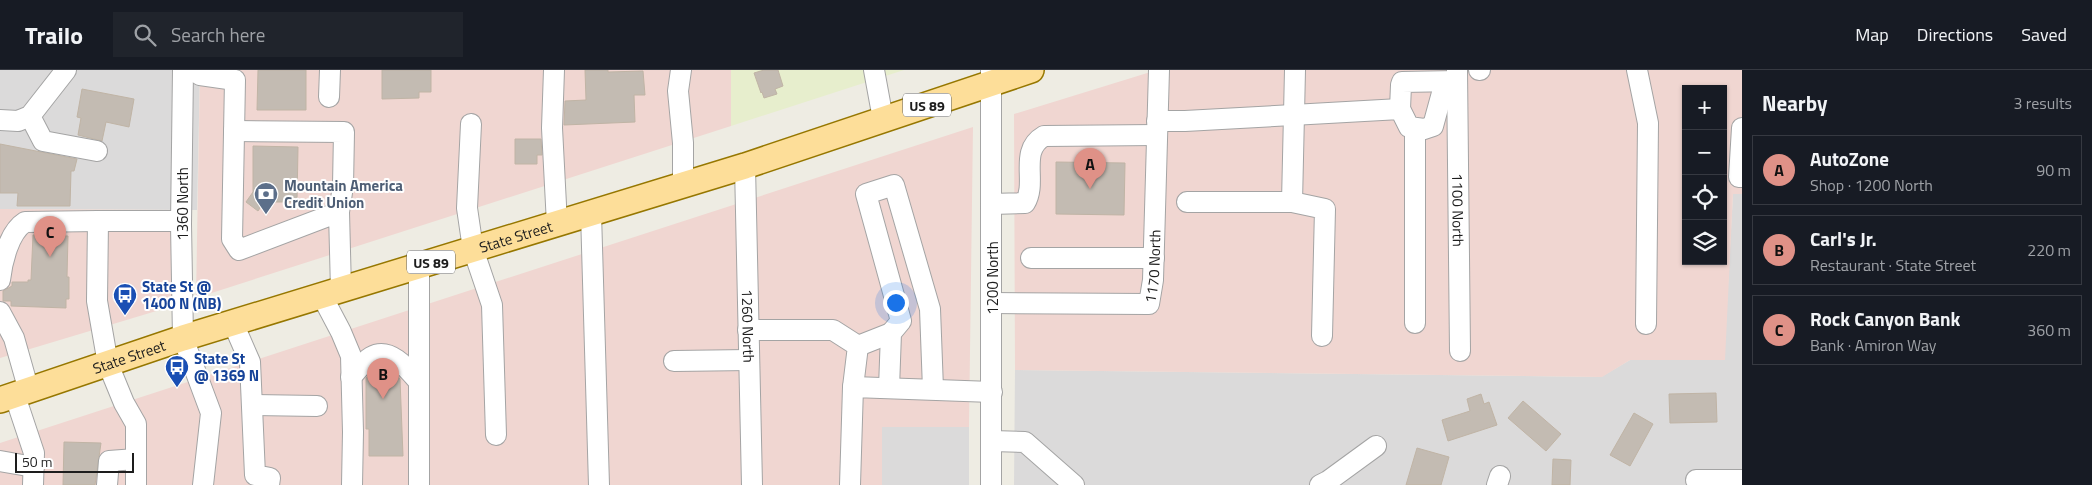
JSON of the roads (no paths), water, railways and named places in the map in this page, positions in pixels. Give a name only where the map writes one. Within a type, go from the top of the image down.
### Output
[{"type":"main road","name":"State Street","points":[[15,396],[183,338],[745,166],[883,119],[991,76],[1031,70]]},
{"type":"street","points":[[0,120],[18,121],[30,116],[66,70]]},
{"type":"street","name":"1360 North","points":[[183,70],[181,221],[183,338],[211,413],[202,485]]},
{"type":"street","points":[[192,70],[200,75],[235,80],[232,239],[239,250],[339,212]]},
{"type":"street","points":[[329,97],[330,70]]},
{"type":"street","points":[[554,70],[552,128],[557,224]]},
{"type":"street","points":[[681,70],[678,91],[683,143],[683,185]]},
{"type":"street","points":[[874,70],[883,119]]},
{"type":"street","name":"1170 North","points":[[992,303],[1149,304],[1154,258],[1158,70]]},
{"type":"street","points":[[1292,202],[1295,70]]},
{"type":"street","points":[[1637,70],[1648,123],[1646,324]]},
{"type":"street","name":"1200 North","points":[[991,76],[991,485]]},
{"type":"street","points":[[1453,77],[1433,126],[1424,129],[1409,127],[1400,109],[1400,85],[1402,82],[1453,77]]},
{"type":"street","name":"1100 North","points":[[1453,77],[1460,351]]},
{"type":"street","points":[[991,204],[1025,203],[1029,197],[1030,154],[1035,141],[1044,136],[1157,128],[1185,121],[1400,109]]},
{"type":"street","points":[[30,116],[43,141],[97,150]]},
{"type":"street","points":[[471,124],[467,208],[473,249],[492,305],[496,435]]},
{"type":"street","points":[[1742,128],[1739,177],[1742,177]]},
{"type":"street","points":[[1415,129],[1415,323]]},
{"type":"street","points":[[234,131],[344,132],[343,186],[331,293],[341,332],[351,356],[352,485]]},
{"type":"street","name":"1260 North","points":[[745,166],[752,485]]},
{"type":"street","points":[[858,346],[891,333],[901,322],[866,194],[894,185],[930,309],[933,389]]},
{"type":"street","points":[[1187,202],[1292,202],[1324,209],[1322,336]]},
{"type":"street","points":[[591,213],[599,485]]},
{"type":"street","points":[[98,221],[97,301],[108,364],[124,403],[136,424],[136,485]]},
{"type":"street","points":[[0,280],[2,264],[17,227],[25,222],[181,221]]},
{"type":"street","points":[[1030,258],[1154,258]]},
{"type":"street","points":[[419,266],[419,485]]},
{"type":"street","points":[[0,312],[14,338],[15,396],[34,453],[34,476],[0,461]]},
{"type":"street","points":[[233,323],[250,362],[255,476],[270,478],[269,485]]},
{"type":"street","points":[[748,330],[833,330],[858,346]]},
{"type":"street","points":[[889,388],[891,333]]},
{"type":"street","points":[[850,485],[853,387],[858,346]]},
{"type":"street","points":[[352,377],[371,357],[383,355],[400,360],[419,382]]},
{"type":"street","points":[[674,361],[749,360]]},
{"type":"street","points":[[853,387],[992,392]]},
{"type":"street","points":[[253,405],[317,406]]},
{"type":"street","points":[[992,441],[1025,442],[1074,485]]},
{"type":"street","points":[[1320,485],[1328,482],[1376,446]]},
{"type":"street","points":[[107,485],[109,461],[136,459]]},
{"type":"street","points":[[1696,480],[1742,480]]},
{"type":"place","name":"AutoZone","points":[[1090,189]]},
{"type":"place","name":"Mountain America Credit Union","points":[[266,215]]},
{"type":"place","name":"Rock Canyon Bank","points":[[50,257]]},
{"type":"place","name":"State St @ 1400 N (NB)","points":[[125,316]]},
{"type":"place","name":"State St @ 1369 N","points":[[177,388]]},
{"type":"place","name":"Carl's Jr.","points":[[383,399]]}]
